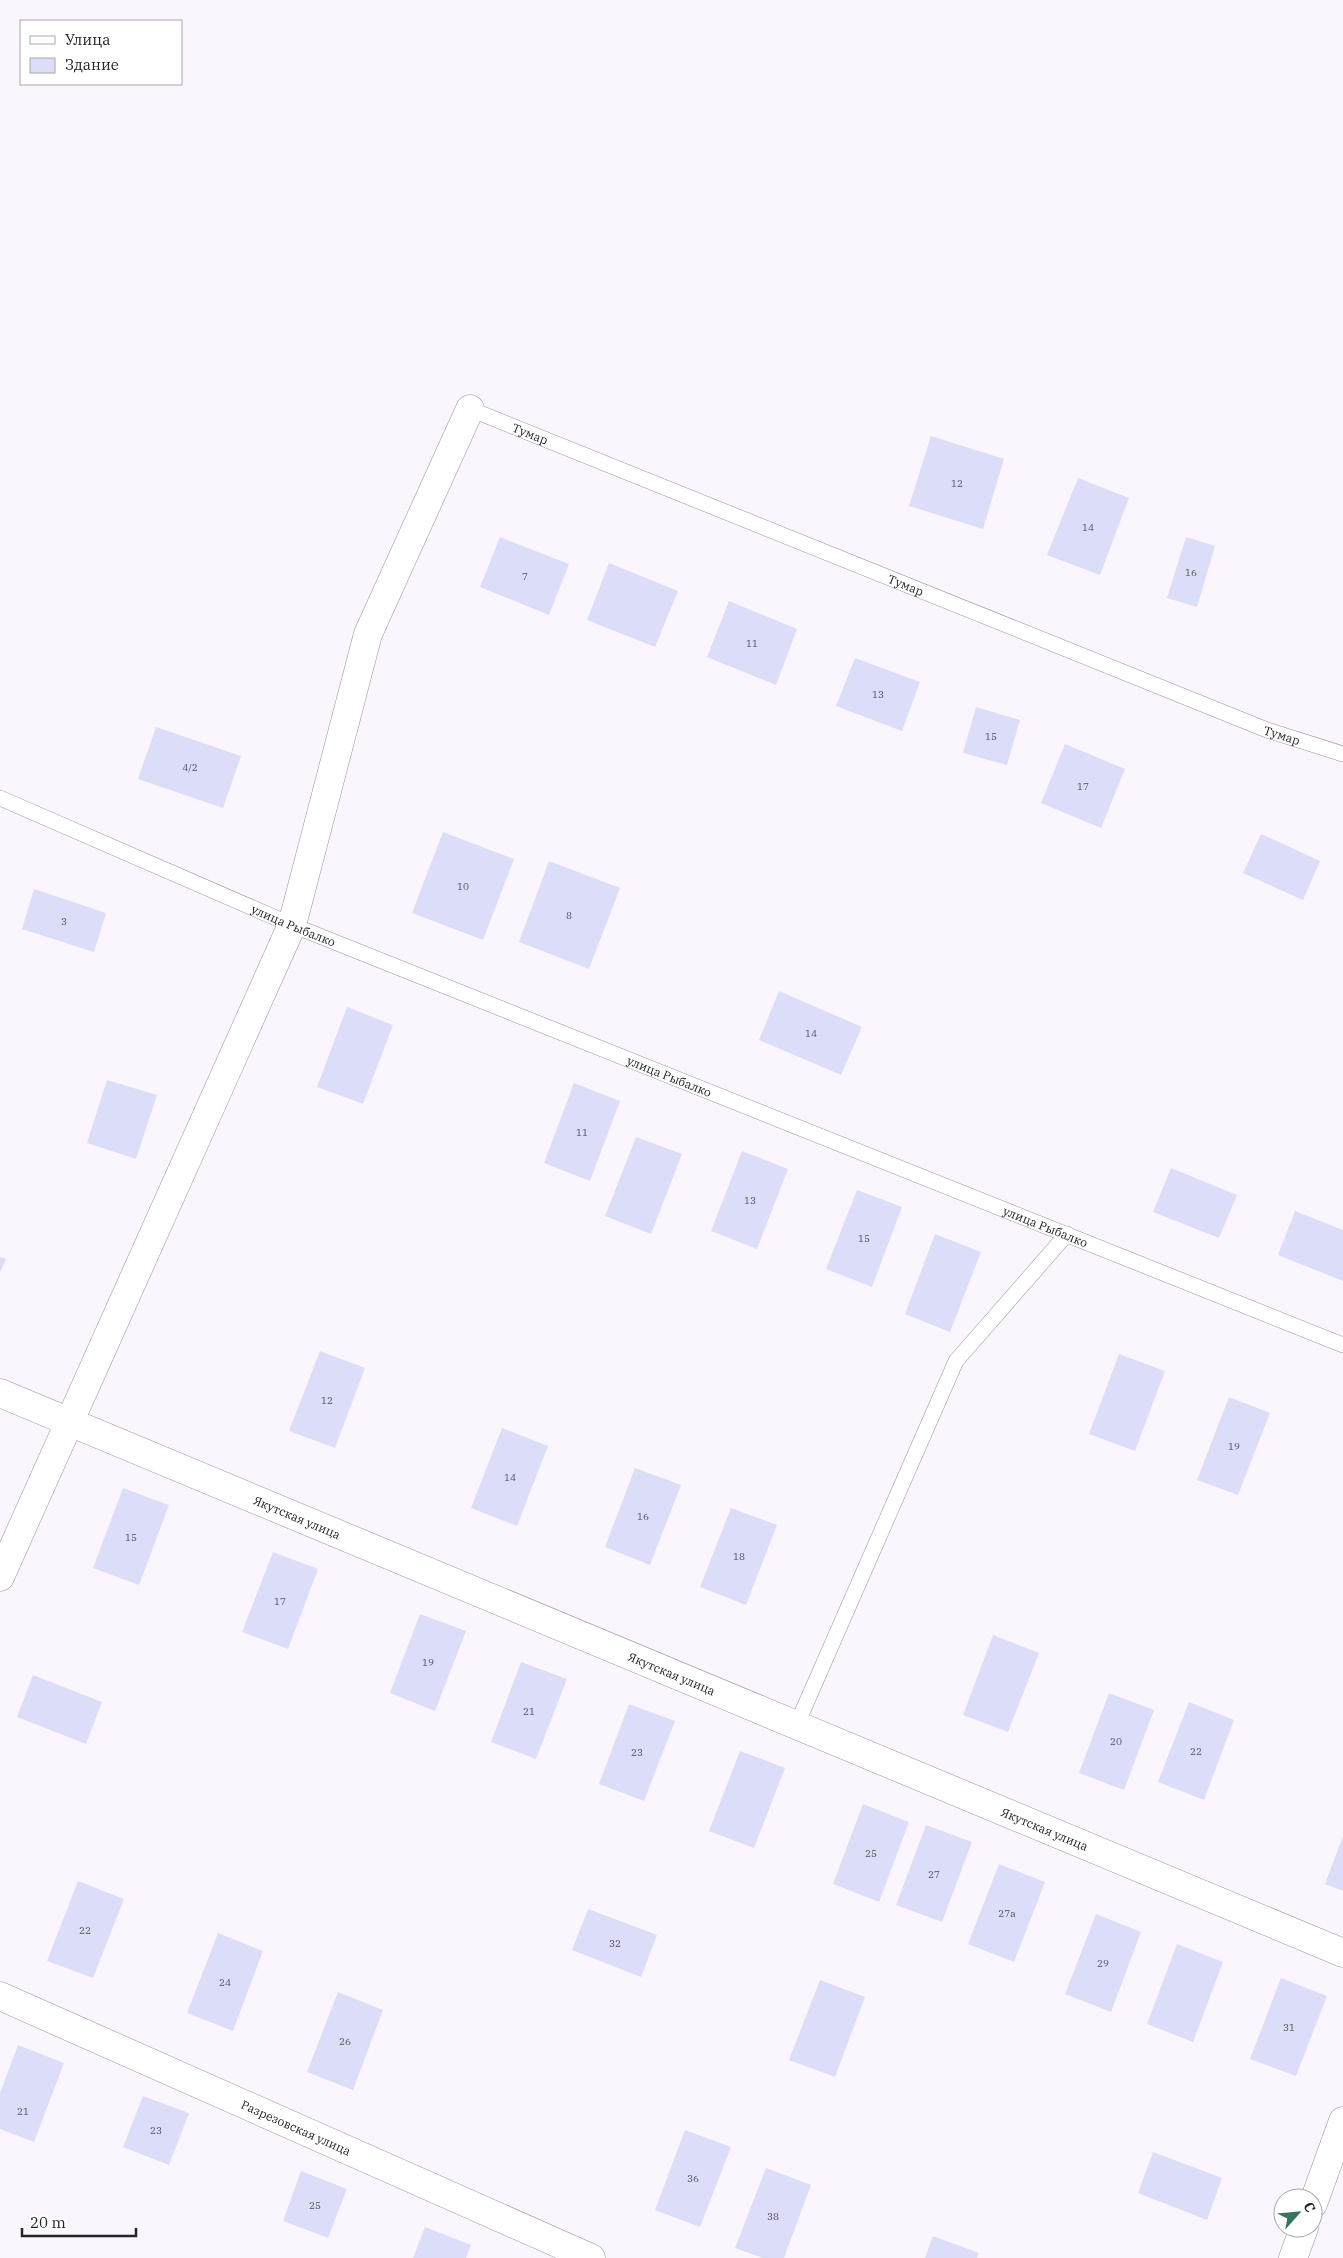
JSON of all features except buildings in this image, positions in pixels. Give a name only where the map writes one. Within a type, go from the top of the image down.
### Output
[{"type":"street","points":[[0,1577],[292,925],[368,634],[470,409]]},
{"type":"street","name":"Якутская улица","points":[[0,1393],[1343,1952]]},
{"type":"street","name":"Разрезовская улица","points":[[0,1996],[581,2256]]},
{"type":"street","points":[[1319,2188],[1343,2121]]},
{"type":"street","points":[[1294,2258],[1301,2238]]},
{"type":"lane","name":"Тумар","points":[[470,409],[1258,726],[1343,754]]},
{"type":"lane","name":"улица Рыбалко","points":[[0,798],[292,925],[1343,1344]]},
{"type":"lane","points":[[797,1724],[956,1362],[1067,1234]]}]
